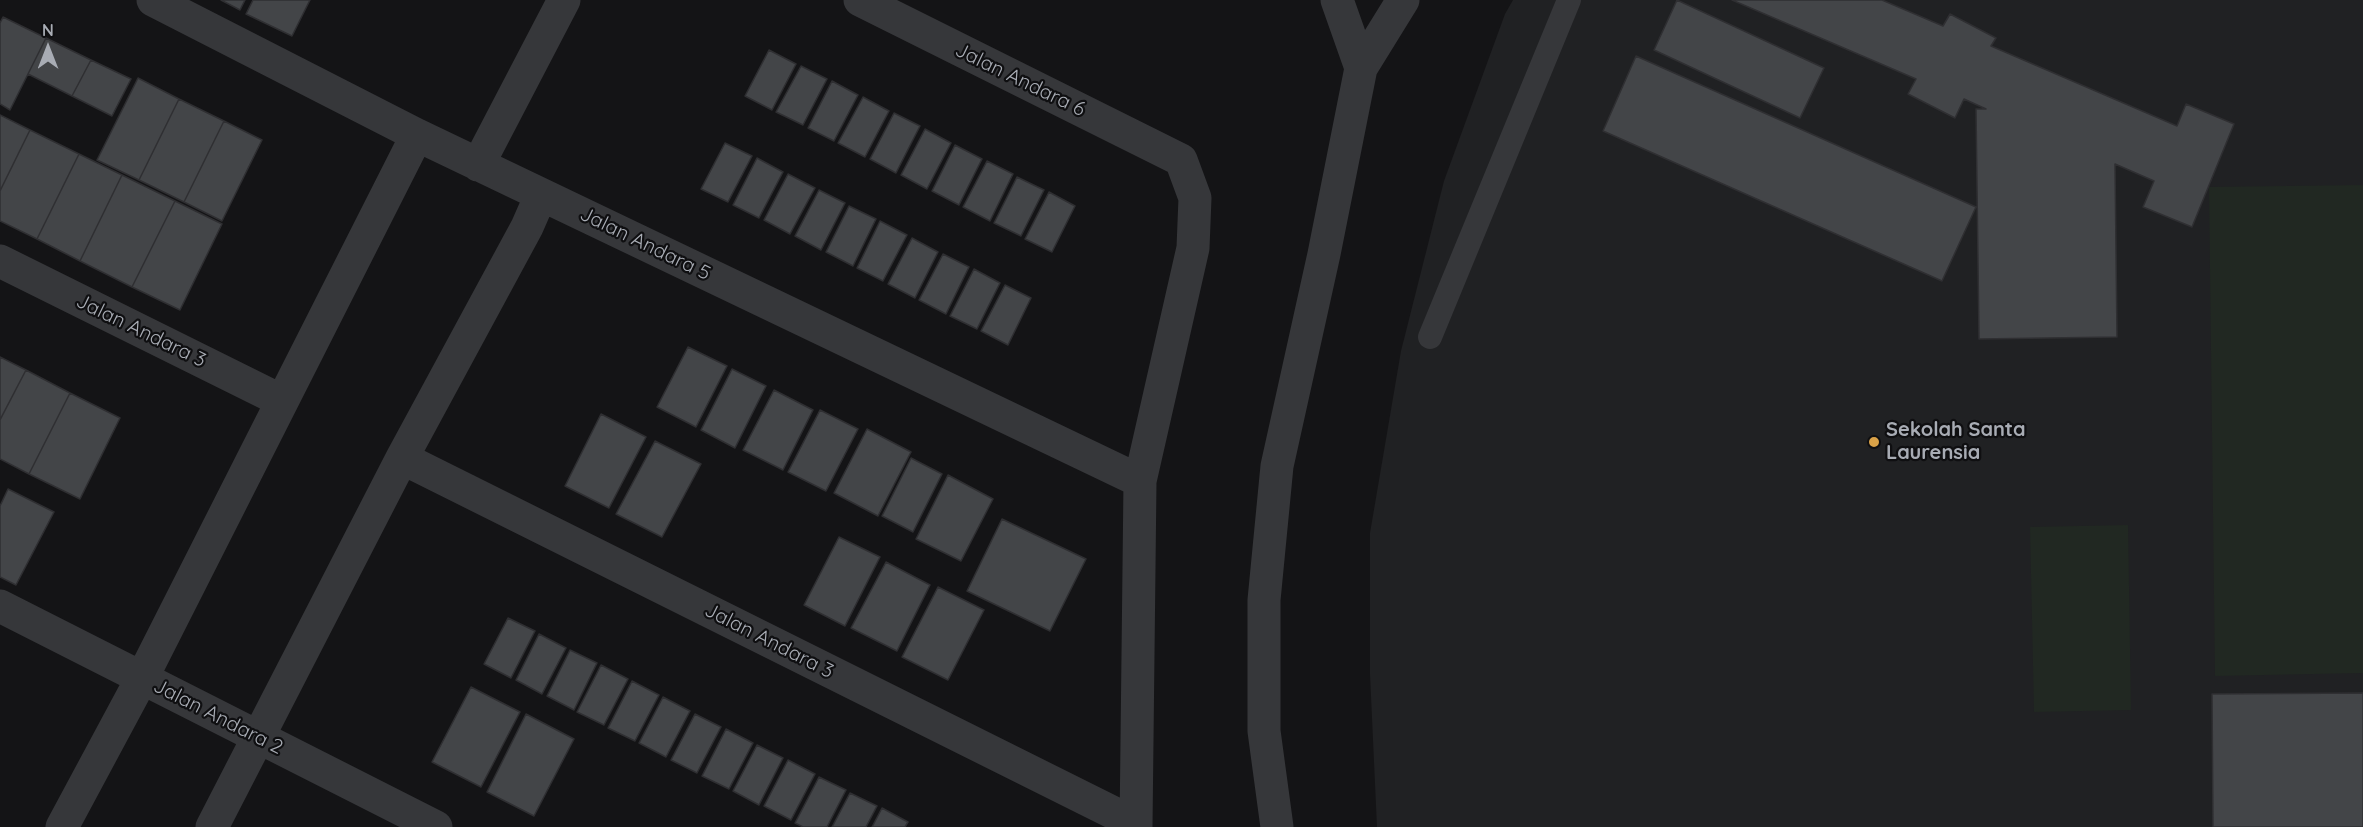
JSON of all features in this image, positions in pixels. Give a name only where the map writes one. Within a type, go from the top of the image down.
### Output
[{"type":"street","name":"Jalan Andara 5","points":[[153,0],[478,165],[1140,481]]},
{"type":"street","points":[[478,165],[564,0]]},
{"type":"street","name":"Jalan Andara 6","points":[[860,0],[1181,160],[1195,198],[1193,248],[1140,481]]},
{"type":"street","points":[[1337,0],[1361,68]]},
{"type":"street","points":[[1277,827],[1264,732],[1264,600],[1277,466],[1324,254],[1361,68],[1404,0]]},
{"type":"street","points":[[62,827],[142,678],[417,135]]},
{"type":"street","points":[[212,827],[402,458],[527,227],[541,195]]},
{"type":"street","name":"Jalan Andara 3","points":[[0,261],[282,401]]},
{"type":"street","name":"Jalan Andara 3","points":[[402,458],[1136,826]]},
{"type":"street","points":[[1136,826],[1140,481]]},
{"type":"street","name":"Jalan Andara 2","points":[[0,606],[436,827]]},
{"type":"lane","points":[[1430,337],[1569,0]]},
{"type":"shaded area","name":"Sekolah Santa Laurensia","points":[[1513,0],[2363,0],[2363,827],[1377,827],[1370,674],[1370,533],[1401,351],[1444,181],[1505,14]]},
{"type":"shaded area","points":[[2363,185],[2363,673],[2215,676],[2209,187]]},
{"type":"shaded area","points":[[2128,525],[2131,710],[2034,712],[2030,527]]},
{"type":"building","points":[[221,0],[245,0],[240,10]]},
{"type":"building","points":[[253,0],[310,0],[292,36],[246,14]]},
{"type":"building","points":[[1677,0],[1824,68],[1800,118],[1654,50]]},
{"type":"building","points":[[1732,0],[1882,0],[1943,26],[1950,14],[1996,38],[1991,46],[2177,126],[2186,104],[2234,124],[2192,227],[2143,207],[2154,181],[2115,164],[2117,337],[1979,339],[1976,109],[1986,109],[1964,99],[1955,118],[1908,94],[1916,79]]},
{"type":"building","points":[[3,17],[46,38],[10,110],[0,104],[0,23]]},
{"type":"building","points":[[46,38],[91,60],[72,96],[28,74]]},
{"type":"building","points":[[769,50],[796,64],[772,110],[745,96]]},
{"type":"building","points":[[1636,56],[1976,207],[1942,281],[1603,131]]},
{"type":"building","points":[[91,60],[131,79],[112,116],[72,96]]},
{"type":"building","points":[[801,66],[827,79],[803,125],[776,112]]},
{"type":"building","points":[[138,78],[179,99],[139,180],[97,160]]},
{"type":"building","points":[[832,81],[858,95],[834,141],[808,128]]},
{"type":"building","points":[[863,97],[889,111],[865,157],[838,143]]},
{"type":"building","points":[[179,99],[224,121],[184,202],[139,180]]},
{"type":"building","points":[[894,113],[920,126],[896,173],[870,159]]},
{"type":"building","points":[[0,115],[30,130],[0,191]]},
{"type":"building","points":[[224,121],[262,140],[222,221],[184,202]]},
{"type":"building","points":[[925,129],[951,143],[927,189],[901,175]]},
{"type":"building","points":[[30,130],[79,154],[37,239],[0,221],[0,191]]},
{"type":"building","points":[[725,143],[752,156],[728,202],[701,189]]},
{"type":"building","points":[[955,145],[982,159],[959,205],[932,191]]},
{"type":"building","points":[[79,154],[122,175],[80,261],[37,239]]},
{"type":"building","points":[[757,158],[783,172],[759,218],[733,205]]},
{"type":"building","points":[[987,161],[1013,174],[990,221],[963,207]]},
{"type":"building","points":[[788,174],[815,188],[790,234],[764,220]]},
{"type":"building","points":[[122,175],[175,201],[132,287],[80,261]]},
{"type":"building","points":[[1017,177],[1044,190],[1021,236],[994,223]]},
{"type":"building","points":[[819,190],[845,203],[821,250],[795,236]]},
{"type":"building","points":[[1049,192],[1075,206],[1052,252],[1025,239]]},
{"type":"building","points":[[175,201],[222,224],[180,310],[132,287]]},
{"type":"building","points":[[849,206],[876,219],[853,266],[826,252]]},
{"type":"building","points":[[880,221],[907,235],[883,281],[857,268]]},
{"type":"building","points":[[912,238],[938,252],[915,298],[888,284]]},
{"type":"building","points":[[943,254],[969,267],[946,314],[919,300]]},
{"type":"building","points":[[974,269],[1000,283],[977,329],[950,316]]},
{"type":"building","points":[[1005,285],[1031,298],[1008,345],[981,331]]},
{"type":"building","points":[[688,347],[727,366],[696,427],[657,407]]},
{"type":"building","points":[[0,357],[26,370],[0,420]]},
{"type":"building","points":[[732,369],[766,386],[735,448],[701,430]]},
{"type":"building","points":[[26,370],[70,393],[29,474],[0,459],[0,420]]},
{"type":"building","points":[[774,390],[813,410],[783,470],[743,450]]},
{"type":"building","points":[[70,393],[120,418],[80,499],[29,474]]},
{"type":"building","points":[[820,410],[858,429],[826,491],[788,472]]},
{"type":"building","points":[[601,414],[646,437],[609,508],[565,486]]},
{"type":"building","points":[[867,429],[911,452],[878,516],[834,493]]},
{"type":"building","points":[[655,441],[701,464],[662,537],[616,514]]},
{"type":"building","points":[[911,458],[942,474],[913,532],[882,516]]},
{"type":"building","points":[[948,475],[993,499],[961,561],[916,539]]},
{"type":"building","points":[[8,489],[54,512],[16,585],[0,577],[0,506]]},
{"type":"building","points":[[1002,519],[1086,559],[1050,631],[967,591]]},
{"type":"building","points":[[839,537],[880,557],[845,626],[804,605]]},
{"type":"building","points":[[886,562],[930,585],[897,651],[851,628]]},
{"type":"building","points":[[938,587],[984,610],[948,680],[902,657]]},
{"type":"building","points":[[508,618],[535,631],[511,678],[484,664]]},
{"type":"building","points":[[539,634],[566,648],[542,694],[516,680]]},
{"type":"building","points":[[570,650],[597,663],[574,710],[547,696]]},
{"type":"building","points":[[601,665],[628,679],[604,725],[577,712]]},
{"type":"building","points":[[632,681],[659,695],[635,741],[608,728]]},
{"type":"building","points":[[471,687],[520,712],[481,787],[432,762]]},
{"type":"building","points":[[2363,693],[2363,827],[2213,827],[2212,694]]},
{"type":"building","points":[[663,697],[690,711],[666,757],[639,743]]},
{"type":"building","points":[[526,714],[574,739],[534,816],[487,792]]},
{"type":"building","points":[[695,714],[721,727],[697,773],[671,760]]},
{"type":"building","points":[[726,729],[753,743],[729,789],[702,776]]},
{"type":"building","points":[[757,745],[783,758],[759,805],[733,791]]},
{"type":"building","points":[[788,760],[815,774],[791,820],[764,806]]},
{"type":"building","points":[[819,777],[846,790],[827,827],[803,827],[795,823]]},
{"type":"building","points":[[850,793],[877,806],[866,827],[832,827]]},
{"type":"building","points":[[882,808],[908,822],[905,827],[872,827]]},
{"type":"place","name":"Sekolah Santa Laurensia","points":[[1874,442]]}]
